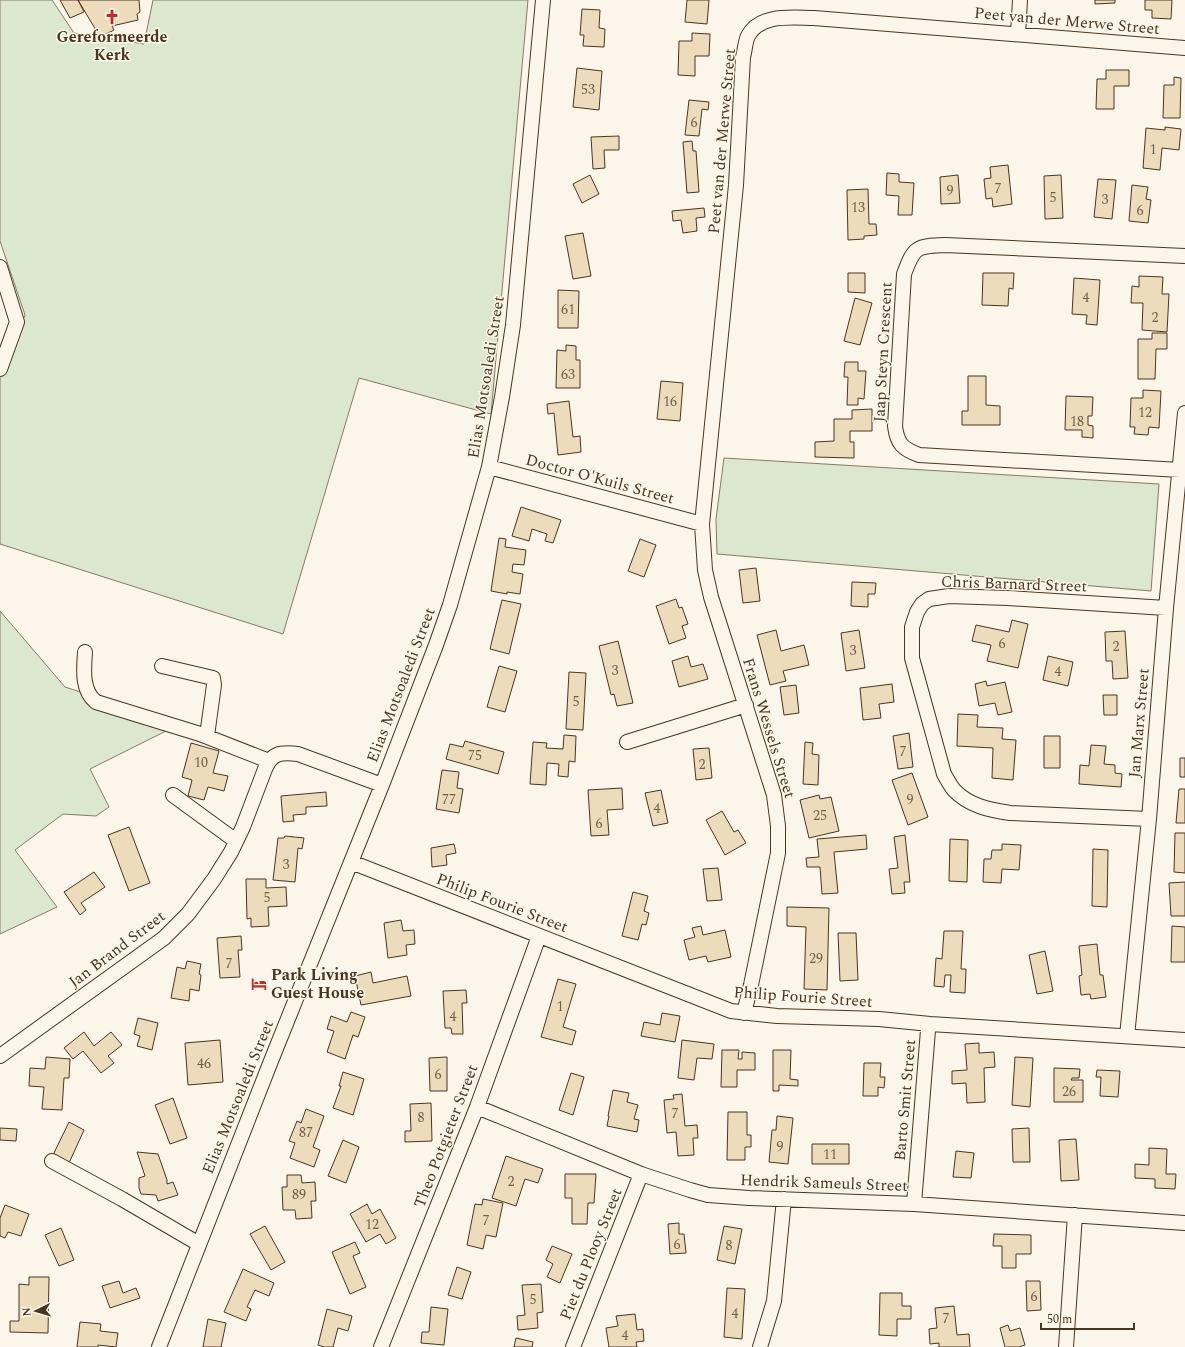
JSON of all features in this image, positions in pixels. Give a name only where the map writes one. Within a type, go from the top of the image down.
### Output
[{"type":"street","name":"Elias Motsoaledi Street","points":[[159,1347],[382,785],[450,605],[489,467],[502,397],[513,325],[543,0]]},
{"type":"street","points":[[1018,34],[1020,0]]},
{"type":"street","name":"Peet van der Merwe Street","points":[[702,524],[736,185],[744,57],[748,37],[753,29],[763,22],[779,18],[814,18],[1185,48]]},
{"type":"street","name":"Jaap Steyn Crescent","points":[[1180,470],[919,455],[908,451],[899,443],[895,426],[904,274],[910,258],[916,250],[928,246],[945,245],[1185,256]]},
{"type":"street","points":[[0,267],[17,322],[0,368]]},
{"type":"street","name":"Jan Marx Street","points":[[1127,1036],[1149,819],[1166,608],[1185,413]]},
{"type":"street","name":"Doctor O'Kuils Street","points":[[489,467],[702,524]]},
{"type":"street","name":"Frans Wessels Street","points":[[702,524],[705,570],[711,597],[774,795],[778,838],[778,853],[774,874],[744,1013]]},
{"type":"street","name":"Chris Barnard Street","points":[[1149,819],[1010,813],[991,810],[975,805],[963,797],[954,789],[944,774],[912,658],[912,627],[917,612],[922,604],[929,599],[949,596],[1008,598],[1166,608]]},
{"type":"street","points":[[85,652],[84,676],[87,688],[95,700],[114,708],[207,736],[269,761],[279,754],[298,754],[382,785]]},
{"type":"street","points":[[162,666],[212,678],[214,685],[207,736]]},
{"type":"street","points":[[627,742],[746,705]]},
{"type":"street","name":"Jan Brand Street","points":[[0,1056],[164,938],[193,908],[214,879],[243,828],[269,761]]},
{"type":"street","points":[[173,794],[236,841]]},
{"type":"street","name":"Philip Fourie Street","points":[[351,862],[721,1008],[744,1013],[812,1018],[879,1019],[930,1024],[1185,1040]]},
{"type":"street","name":"Theo Potgieter Street","points":[[381,1347],[477,1107],[539,936]]},
{"type":"street","name":"Barto Smit Street","points":[[914,1204],[927,1038],[930,1024]]},
{"type":"street","name":"Hendrik Sameuls Street","points":[[477,1107],[641,1174],[708,1195],[749,1198],[784,1198],[914,1204],[1185,1223]]},
{"type":"street","points":[[52,1161],[122,1199],[199,1244]]},
{"type":"street","name":"Piet du Plooy Street","points":[[573,1347],[641,1174]]},
{"type":"street","points":[[760,1347],[774,1301],[784,1198]]},
{"type":"street","points":[[1066,1347],[1075,1215]]},
{"type":"green space","points":[[0,0],[52,0],[74,33],[144,44],[153,0],[528,0],[491,414],[359,378],[283,634],[0,544],[0,376],[25,315],[0,241]]},
{"type":"green space","points":[[724,458],[1159,484],[1151,591],[717,554],[716,519]]},
{"type":"green space","points":[[0,611],[65,687],[180,724],[90,769],[109,807],[96,816],[63,814],[15,850],[57,907],[0,934]]},
{"type":"building","points":[[60,0],[78,0],[84,12],[70,18]]},
{"type":"building","name":"Gereformeerde Kerk","points":[[78,0],[139,0],[140,12],[137,14],[138,20],[112,26],[114,30],[100,37]]},
{"type":"building","points":[[687,0],[709,0],[707,24],[685,22]]},
{"type":"building","points":[[1095,0],[1115,0],[1115,3],[1095,4]]},
{"type":"building","points":[[1145,0],[1172,0],[1171,19],[1152,18],[1152,10],[1145,10]]},
{"type":"building","points":[[582,9],[600,10],[599,28],[605,29],[604,47],[583,46],[584,35],[580,35]]},
{"type":"building","points":[[692,33],[710,34],[709,56],[695,56],[695,76],[678,75],[679,41],[692,41]]},
{"type":"building","points":[[577,68],[602,71],[599,110],[573,107]]},
{"type":"building","points":[[1106,70],[1129,70],[1129,86],[1114,86],[1114,109],[1096,109],[1097,79],[1106,79]]},
{"type":"building","points":[[1174,77],[1181,78],[1180,118],[1163,118],[1164,85],[1174,85]]},
{"type":"building","points":[[689,100],[709,102],[708,110],[702,109],[699,136],[685,135]]},
{"type":"building","points":[[1165,127],[1181,129],[1179,150],[1162,148],[1160,170],[1143,168],[1146,128],[1165,130]]},
{"type":"building","points":[[619,136],[619,150],[604,150],[605,168],[593,169],[591,137]]},
{"type":"building","points":[[692,141],[693,151],[696,151],[699,192],[687,193],[683,142]]},
{"type":"building","points":[[1008,165],[1012,204],[993,207],[992,198],[986,199],[984,179],[991,178],[990,167]]},
{"type":"building","points":[[887,173],[899,174],[899,182],[914,183],[912,215],[898,215],[899,196],[886,195]]},
{"type":"building","points":[[590,175],[599,194],[582,203],[573,184]]},
{"type":"building","points":[[958,175],[960,203],[941,204],[940,177]]},
{"type":"building","points":[[1061,175],[1063,218],[1045,219],[1044,176]]},
{"type":"building","points":[[1098,179],[1116,180],[1112,219],[1094,217]]},
{"type":"building","points":[[1132,185],[1148,187],[1146,199],[1151,200],[1148,223],[1129,221]]},
{"type":"building","points":[[868,189],[869,224],[876,224],[877,235],[864,236],[864,239],[848,240],[847,190]]},
{"type":"building","points":[[704,208],[705,217],[696,218],[697,231],[683,233],[681,220],[673,221],[672,211]]},
{"type":"building","points":[[583,233],[591,276],[573,279],[565,236]]},
{"type":"building","points":[[848,273],[865,273],[865,293],[848,292]]},
{"type":"building","points":[[983,273],[1014,273],[1013,289],[1009,288],[1008,306],[982,305]]},
{"type":"building","points":[[1139,276],[1163,277],[1162,294],[1169,294],[1167,332],[1142,330],[1143,303],[1131,303],[1132,286],[1139,287]]},
{"type":"building","points":[[1074,278],[1100,280],[1097,325],[1086,324],[1087,315],[1072,314]]},
{"type":"building","points":[[558,290],[579,291],[578,328],[558,328]]},
{"type":"building","points":[[855,298],[872,303],[860,345],[844,341]]},
{"type":"building","points":[[1152,333],[1167,333],[1167,349],[1156,349],[1155,379],[1138,379],[1138,339],[1152,339]]},
{"type":"building","points":[[566,345],[576,346],[576,360],[580,360],[580,388],[556,388],[557,350],[566,351]]},
{"type":"building","points":[[845,362],[858,362],[858,371],[866,371],[864,399],[858,398],[858,405],[847,405],[848,377],[844,377]]},
{"type":"building","points":[[968,376],[986,376],[986,405],[1000,406],[1000,425],[962,425],[962,411],[968,411]]},
{"type":"building","points":[[661,381],[683,383],[680,421],[657,419]]},
{"type":"building","points":[[1143,390],[1161,391],[1159,428],[1149,427],[1148,435],[1134,434],[1135,427],[1130,427],[1131,398],[1143,398]]},
{"type":"building","points":[[1066,396],[1093,397],[1092,416],[1088,416],[1088,425],[1093,426],[1093,438],[1082,437],[1082,430],[1065,430]]},
{"type":"building","points":[[569,401],[573,437],[580,436],[581,452],[558,455],[554,413],[548,414],[547,404]]},
{"type":"building","points":[[872,409],[872,431],[850,431],[850,442],[854,442],[854,458],[815,457],[815,442],[834,441],[834,419],[852,419],[852,410]]},
{"type":"building","points":[[521,507],[561,520],[553,543],[545,541],[547,534],[532,529],[529,541],[512,536]]},
{"type":"building","points":[[499,538],[506,539],[505,547],[526,550],[524,565],[513,564],[512,572],[523,574],[520,594],[507,592],[507,594],[491,591]]},
{"type":"building","points":[[640,539],[656,545],[644,577],[628,571]]},
{"type":"building","points":[[756,568],[760,601],[743,603],[739,570]]},
{"type":"building","points":[[852,582],[876,583],[875,594],[868,594],[868,607],[851,606]]},
{"type":"building","points":[[676,599],[679,608],[682,607],[688,624],[682,626],[686,638],[669,644],[656,606]]},
{"type":"building","points":[[502,600],[521,604],[509,654],[490,649]]},
{"type":"building","points":[[1012,620],[1028,624],[1018,668],[987,661],[991,645],[972,641],[976,625],[1009,632]]},
{"type":"building","points":[[776,630],[781,651],[804,645],[809,665],[783,671],[786,681],[770,685],[757,635]]},
{"type":"building","points":[[859,630],[865,668],[846,671],[841,633]]},
{"type":"building","points":[[1125,631],[1128,678],[1113,679],[1112,661],[1106,661],[1105,632]]},
{"type":"building","points":[[618,641],[633,703],[617,706],[614,694],[611,695],[599,646]]},
{"type":"building","points":[[688,656],[691,667],[703,664],[708,679],[679,687],[672,661]]},
{"type":"building","points":[[1048,656],[1073,662],[1068,686],[1043,680]]},
{"type":"building","points":[[499,666],[517,671],[505,712],[487,707]]},
{"type":"building","points":[[569,672],[586,673],[583,730],[566,729]]},
{"type":"building","points":[[986,681],[987,686],[1005,682],[1012,712],[998,715],[995,703],[979,706],[975,684]]},
{"type":"building","points":[[892,684],[894,702],[879,704],[881,718],[863,720],[860,688]]},
{"type":"building","points":[[796,685],[799,713],[784,715],[780,687]]},
{"type":"building","points":[[1103,695],[1117,695],[1117,715],[1104,715]]},
{"type":"building","points":[[958,714],[978,715],[977,727],[1003,728],[1002,739],[1016,740],[1013,780],[992,778],[993,748],[957,746]]},
{"type":"building","points":[[909,733],[913,767],[898,769],[893,736]]},
{"type":"building","points":[[564,735],[576,736],[575,762],[569,761],[568,777],[558,776],[559,764],[547,763],[546,785],[530,784],[533,742],[547,743],[546,748],[563,749]]},
{"type":"building","points":[[1044,736],[1060,736],[1060,768],[1044,768]]},
{"type":"building","points":[[465,741],[504,752],[498,774],[446,759],[450,744],[463,747]]},
{"type":"building","points":[[805,742],[813,743],[812,754],[819,755],[818,785],[803,784]]},
{"type":"building","points":[[191,743],[219,751],[213,773],[228,776],[224,791],[208,787],[204,800],[188,796],[192,780],[182,777]]},
{"type":"building","points":[[1091,745],[1106,746],[1104,764],[1115,765],[1115,773],[1122,774],[1121,787],[1079,784],[1080,765],[1089,766]]},
{"type":"building","points":[[709,748],[712,778],[696,780],[693,749]]},
{"type":"building","points":[[1180,758],[1185,758],[1185,777],[1180,777]]},
{"type":"building","points":[[442,770],[459,772],[457,788],[463,789],[459,813],[436,809]]},
{"type":"building","points":[[912,773],[928,817],[908,825],[892,780]]},
{"type":"building","points":[[622,788],[623,809],[607,810],[609,835],[591,836],[588,790]]},
{"type":"building","points":[[1179,789],[1185,789],[1185,823],[1176,823]]},
{"type":"building","points":[[661,790],[668,823],[653,826],[645,793]]},
{"type":"building","points":[[326,792],[327,806],[306,807],[306,814],[293,815],[294,821],[283,822],[281,796]]},
{"type":"building","points":[[819,795],[820,799],[831,797],[839,831],[809,838],[800,800]]},
{"type":"building","points":[[722,811],[734,832],[738,830],[746,843],[725,855],[706,820]]},
{"type":"building","points":[[129,827],[150,883],[129,891],[108,835]]},
{"type":"building","points":[[1175,833],[1185,833],[1185,873],[1174,872]]},
{"type":"building","points":[[866,835],[867,849],[834,852],[838,893],[822,894],[820,867],[807,867],[806,858],[819,857],[817,839]]},
{"type":"building","points":[[905,835],[910,882],[904,882],[905,893],[892,894],[889,869],[898,868],[894,837]]},
{"type":"building","points":[[285,836],[304,838],[302,849],[298,848],[295,882],[273,880],[278,838],[284,838]]},
{"type":"building","points":[[950,839],[968,840],[967,882],[949,881]]},
{"type":"building","points":[[454,844],[456,853],[446,855],[447,865],[432,867],[431,848]]},
{"type":"building","points":[[1002,844],[1021,845],[1019,870],[1002,869],[1001,883],[983,882],[984,859],[991,859],[992,850],[1002,850]]},
{"type":"building","points":[[1093,849],[1108,850],[1107,907],[1092,906]]},
{"type":"building","points":[[718,868],[722,900],[707,901],[703,869]]},
{"type":"building","points":[[94,872],[105,887],[81,903],[86,910],[80,915],[64,892]]},
{"type":"building","points":[[246,879],[266,879],[266,888],[286,887],[287,906],[268,907],[269,926],[251,927],[251,918],[247,919]]},
{"type":"building","points":[[1185,882],[1185,916],[1171,916],[1169,883]]},
{"type":"building","points":[[633,892],[648,896],[644,911],[649,913],[646,925],[642,924],[638,940],[622,936]]},
{"type":"building","points":[[787,907],[829,908],[827,990],[804,989],[806,927],[787,926]]},
{"type":"building","points":[[401,920],[403,931],[414,930],[415,944],[406,945],[407,955],[388,958],[384,923]]},
{"type":"building","points":[[701,926],[703,935],[725,930],[731,957],[708,962],[706,956],[689,960],[684,940],[695,937],[692,928]]},
{"type":"building","points":[[1172,926],[1185,927],[1185,962],[1171,962]]},
{"type":"building","points":[[944,931],[963,931],[961,969],[966,969],[965,993],[950,992],[951,975],[945,975],[944,987],[934,986],[936,958],[942,959]]},
{"type":"building","points":[[838,933],[856,933],[858,980],[840,981]]},
{"type":"building","points":[[241,936],[242,950],[238,950],[240,977],[220,978],[217,938]]},
{"type":"building","points":[[1097,944],[1100,975],[1103,975],[1106,997],[1091,999],[1090,994],[1081,995],[1079,976],[1082,975],[1079,946]]},
{"type":"building","points":[[1045,951],[1053,991],[1037,994],[1029,955]]},
{"type":"building","points":[[187,961],[201,964],[199,974],[201,975],[199,991],[190,989],[189,1001],[171,998],[177,967],[185,969]]},
{"type":"building","points":[[371,972],[373,983],[407,976],[411,996],[361,1005],[355,976]]},
{"type":"building","points":[[558,979],[576,984],[563,1027],[576,1031],[572,1045],[541,1037]]},
{"type":"building","points":[[466,990],[467,1003],[462,1003],[463,1034],[452,1034],[451,1028],[445,1028],[443,991]]},
{"type":"building","points":[[351,1012],[365,1017],[358,1037],[353,1035],[345,1059],[327,1052],[334,1031],[327,1029],[331,1016],[347,1022]]},
{"type":"building","points":[[662,1013],[680,1016],[675,1042],[641,1036],[644,1022],[660,1025]]},
{"type":"building","points":[[138,1018],[158,1023],[152,1050],[137,1046],[140,1036],[134,1034]]},
{"type":"building","points":[[84,1032],[94,1046],[111,1032],[122,1045],[108,1056],[114,1063],[101,1073],[83,1051],[73,1059],[64,1048]]},
{"type":"building","points":[[220,1040],[223,1082],[188,1085],[185,1043]]},
{"type":"building","points":[[682,1040],[714,1044],[712,1059],[697,1058],[694,1080],[678,1078]]},
{"type":"building","points":[[979,1043],[979,1053],[994,1052],[995,1067],[984,1068],[985,1102],[967,1103],[966,1083],[952,1084],[952,1071],[967,1070],[965,1044]]},
{"type":"building","points":[[722,1050],[739,1050],[738,1059],[742,1059],[742,1052],[755,1053],[755,1070],[737,1070],[737,1087],[721,1087]]},
{"type":"building","points":[[773,1050],[791,1050],[790,1079],[798,1080],[798,1086],[779,1085],[779,1091],[773,1091]]},
{"type":"building","points":[[46,1057],[70,1059],[69,1078],[64,1078],[62,1110],[42,1109],[44,1087],[29,1086],[30,1068],[45,1069]]},
{"type":"building","points":[[447,1057],[447,1091],[430,1091],[429,1058]]},
{"type":"building","points":[[1015,1057],[1033,1058],[1030,1107],[1012,1105]]},
{"type":"building","points":[[864,1063],[881,1063],[880,1077],[885,1077],[884,1088],[878,1087],[878,1096],[863,1096]]},
{"type":"building","points":[[1054,1068],[1080,1069],[1079,1078],[1072,1078],[1071,1080],[1083,1080],[1083,1102],[1054,1102]]},
{"type":"building","points":[[1097,1070],[1120,1071],[1118,1097],[1100,1096],[1101,1077],[1096,1077]]},
{"type":"building","points":[[343,1072],[364,1079],[353,1115],[333,1108],[341,1086],[339,1086]]},
{"type":"building","points":[[571,1073],[584,1077],[573,1115],[559,1110]]},
{"type":"building","points":[[613,1090],[629,1093],[627,1102],[638,1105],[634,1119],[639,1120],[637,1132],[607,1126]]},
{"type":"building","points":[[682,1094],[685,1126],[697,1125],[698,1138],[693,1138],[694,1155],[678,1156],[676,1132],[667,1133],[664,1100],[674,1099],[673,1095]]},
{"type":"building","points":[[173,1098],[187,1138],[170,1144],[155,1105]]},
{"type":"building","points":[[431,1103],[432,1141],[405,1142],[405,1131],[411,1131],[410,1104]]},
{"type":"building","points":[[306,1109],[324,1116],[313,1147],[320,1150],[314,1167],[290,1158],[295,1143],[289,1141],[297,1121],[301,1123]]},
{"type":"building","points":[[728,1112],[747,1112],[747,1135],[751,1135],[751,1147],[745,1147],[745,1160],[727,1160]]},
{"type":"building","points":[[777,1116],[793,1118],[788,1164],[769,1162],[772,1130],[776,1130]]},
{"type":"building","points":[[69,1122],[84,1130],[69,1163],[53,1155]]},
{"type":"building","points":[[0,1128],[17,1129],[16,1141],[0,1140]]},
{"type":"building","points":[[1029,1128],[1030,1162],[1013,1162],[1012,1129]]},
{"type":"building","points":[[1076,1139],[1079,1180],[1061,1181],[1059,1140]]},
{"type":"building","points":[[343,1140],[359,1147],[346,1183],[328,1176]]},
{"type":"building","points":[[812,1144],[849,1144],[849,1164],[812,1164]]},
{"type":"building","points":[[1149,1148],[1167,1149],[1166,1174],[1176,1174],[1175,1189],[1155,1188],[1155,1179],[1135,1178],[1135,1164],[1149,1165]]},
{"type":"building","points":[[956,1151],[974,1153],[971,1178],[953,1177]]},
{"type":"building","points":[[137,1152],[158,1154],[167,1184],[173,1182],[178,1195],[158,1201],[156,1195],[141,1194],[139,1188],[139,1178],[145,1176]]},
{"type":"building","points":[[506,1156],[543,1169],[538,1183],[525,1179],[516,1206],[492,1198]]},
{"type":"building","points":[[565,1174],[596,1174],[594,1203],[588,1203],[587,1224],[572,1224],[572,1198],[565,1198]]},
{"type":"building","points":[[287,1175],[301,1175],[302,1183],[315,1182],[316,1201],[311,1201],[312,1218],[296,1219],[295,1210],[283,1210],[282,1187],[287,1187]]},
{"type":"building","points":[[483,1199],[503,1203],[496,1237],[486,1235],[483,1249],[467,1245],[475,1204],[482,1205]]},
{"type":"building","points":[[367,1204],[372,1214],[380,1209],[396,1238],[386,1244],[380,1234],[366,1242],[350,1214]]},
{"type":"building","points":[[5,1205],[29,1214],[21,1236],[8,1232],[5,1238],[0,1236],[0,1218]]},
{"type":"building","points":[[679,1223],[679,1234],[684,1234],[686,1253],[670,1254],[668,1224]]},
{"type":"building","points":[[265,1226],[285,1262],[271,1270],[250,1234]]},
{"type":"building","points":[[724,1226],[742,1229],[735,1264],[717,1260]]},
{"type":"building","points":[[61,1228],[74,1260],[59,1266],[45,1235]]},
{"type":"building","points":[[994,1234],[1031,1235],[1031,1254],[1016,1254],[1016,1268],[1002,1268],[1002,1246],[993,1246]]},
{"type":"building","points":[[355,1242],[360,1253],[353,1256],[366,1287],[350,1294],[332,1252]]},
{"type":"building","points":[[552,1246],[572,1254],[560,1283],[547,1277],[553,1264],[546,1260]]},
{"type":"building","points":[[457,1267],[471,1272],[462,1299],[448,1295]]},
{"type":"building","points":[[243,1269],[274,1283],[269,1296],[255,1290],[247,1307],[251,1309],[246,1321],[224,1312]]},
{"type":"building","points":[[29,1277],[49,1277],[48,1333],[10,1332],[10,1321],[19,1321],[19,1284],[29,1285]]},
{"type":"building","points":[[119,1281],[123,1293],[136,1288],[140,1298],[110,1308],[102,1286]]},
{"type":"building","points":[[1026,1281],[1040,1281],[1041,1310],[1027,1311]]},
{"type":"building","points":[[541,1284],[543,1312],[537,1313],[538,1328],[518,1330],[517,1316],[525,1315],[522,1285]]},
{"type":"building","points":[[727,1288],[745,1289],[742,1339],[724,1337]]},
{"type":"building","points":[[880,1293],[902,1293],[902,1306],[911,1306],[911,1319],[897,1319],[897,1336],[879,1335]]},
{"type":"building","points":[[954,1306],[957,1335],[969,1334],[970,1347],[939,1347],[939,1343],[930,1344],[929,1329],[937,1328],[935,1308]]},
{"type":"building","points":[[431,1307],[448,1309],[444,1345],[421,1343],[422,1332],[429,1332]]},
{"type":"building","points":[[327,1309],[352,1316],[348,1331],[338,1328],[333,1347],[318,1345]]},
{"type":"building","points":[[635,1314],[637,1330],[643,1329],[644,1341],[636,1342],[637,1347],[609,1347],[606,1328],[618,1326],[616,1316]]},
{"type":"building","points":[[208,1319],[226,1323],[221,1347],[203,1347]]},
{"type":"building","points":[[80,1322],[101,1324],[100,1331],[118,1333],[116,1347],[98,1345],[98,1347],[77,1347]]},
{"type":"building","points":[[1008,1325],[1010,1331],[1020,1328],[1025,1345],[1019,1347],[1005,1347],[1000,1328]]},
{"type":"building","points":[[516,1338],[533,1342],[532,1347],[514,1347]]},
{"type":"place","name":"Gereformeerde Kerk","points":[[112,17]]},
{"type":"place","name":"Park Living Guest House","points":[[259,984]]}]
